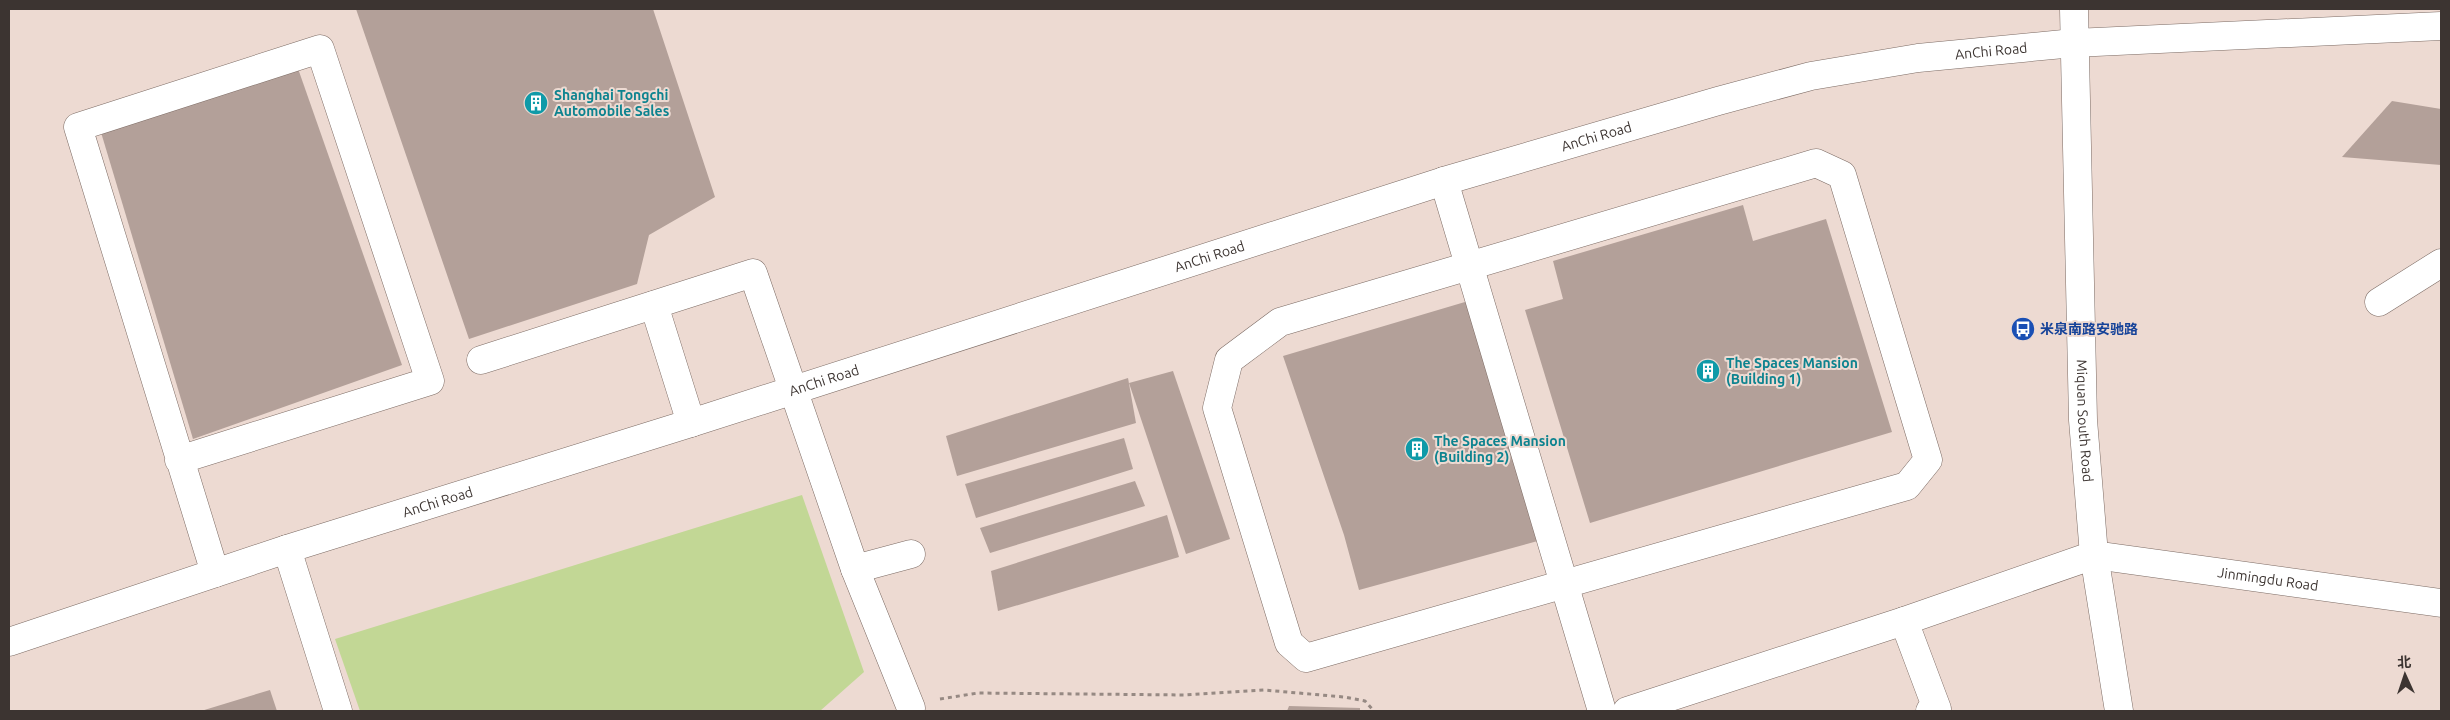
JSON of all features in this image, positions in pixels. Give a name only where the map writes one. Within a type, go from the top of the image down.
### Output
[{"type":"street","name":"Miquan South Road","points":[[2074,9],[2083,420],[2094,555],[2119,711]]},
{"type":"street","name":"AnChi Road","points":[[9,642],[288,549],[691,423],[1444,181],[1718,101],[1812,76],[1918,58],[2074,43],[2441,26]]},
{"type":"street","points":[[179,460],[430,380],[320,49],[78,127],[179,460],[215,574]]},
{"type":"street","points":[[1816,163],[1842,175],[1928,460],[1907,486],[1306,658],[1289,643],[1217,408],[1229,360],[1280,322],[1471,267],[1816,163]]},
{"type":"street","points":[[1444,181],[1602,711]]},
{"type":"street","points":[[2379,302],[2441,263]]},
{"type":"street","points":[[481,360],[753,273],[855,569],[911,708]]},
{"type":"street","points":[[654,304],[691,423]]},
{"type":"street","points":[[288,549],[338,711]]},
{"type":"street","points":[[855,569],[911,554]]},
{"type":"street","points":[[1628,711],[1904,622],[2094,555]]},
{"type":"street","name":"Jinmingdu Road","points":[[2094,555],[2441,603]]},
{"type":"street","points":[[1904,622],[1934,710]]},
{"type":"path","points":[[911,708],[938,699],[978,693],[1184,694],[1264,690],[1344,697],[1365,701],[1374,711]]},
{"type":"green space","points":[[802,495],[864,672],[820,711],[360,711],[335,639]]},
{"type":"building","name":"Shanghai Tongchi Automobile Sales","points":[[356,9],[653,9],[715,197],[649,235],[637,284],[469,339]]},
{"type":"building","points":[[295,60],[402,365],[193,439],[100,129]]},
{"type":"building","points":[[2392,101],[2441,109],[2441,165],[2342,157]]},
{"type":"building","name":"The Spaces Mansion (Building 1)","points":[[1743,205],[1753,241],[1826,219],[1892,432],[1590,523],[1525,310],[1563,299],[1553,261]]},
{"type":"building","name":"The Spaces Mansion (Building 2)","points":[[1475,299],[1545,539],[1359,590],[1344,535],[1283,356]]},
{"type":"building","points":[[1173,371],[1230,539],[1186,554],[1129,383]]},
{"type":"building","points":[[1128,378],[1136,423],[957,476],[946,436]]},
{"type":"building","points":[[1124,438],[1133,469],[976,518],[965,484]]},
{"type":"building","points":[[1135,481],[1145,506],[990,553],[980,528]]},
{"type":"building","points":[[1167,515],[1179,557],[998,611],[991,571]]},
{"type":"building","points":[[270,690],[277,711],[201,711]]},
{"type":"building","points":[[1289,706],[1360,708],[1360,711],[1287,711]]},
{"type":"place","name":"Shanghai Tongchi Automobile Sales","points":[[536,103]]},
{"type":"place","name":"米泉南路安驰路","points":[[2023,329]]},
{"type":"place","name":"The Spaces Mansion (Building 1)","points":[[1708,371]]},
{"type":"place","name":"The Spaces Mansion (Building 2)","points":[[1417,449]]}]
